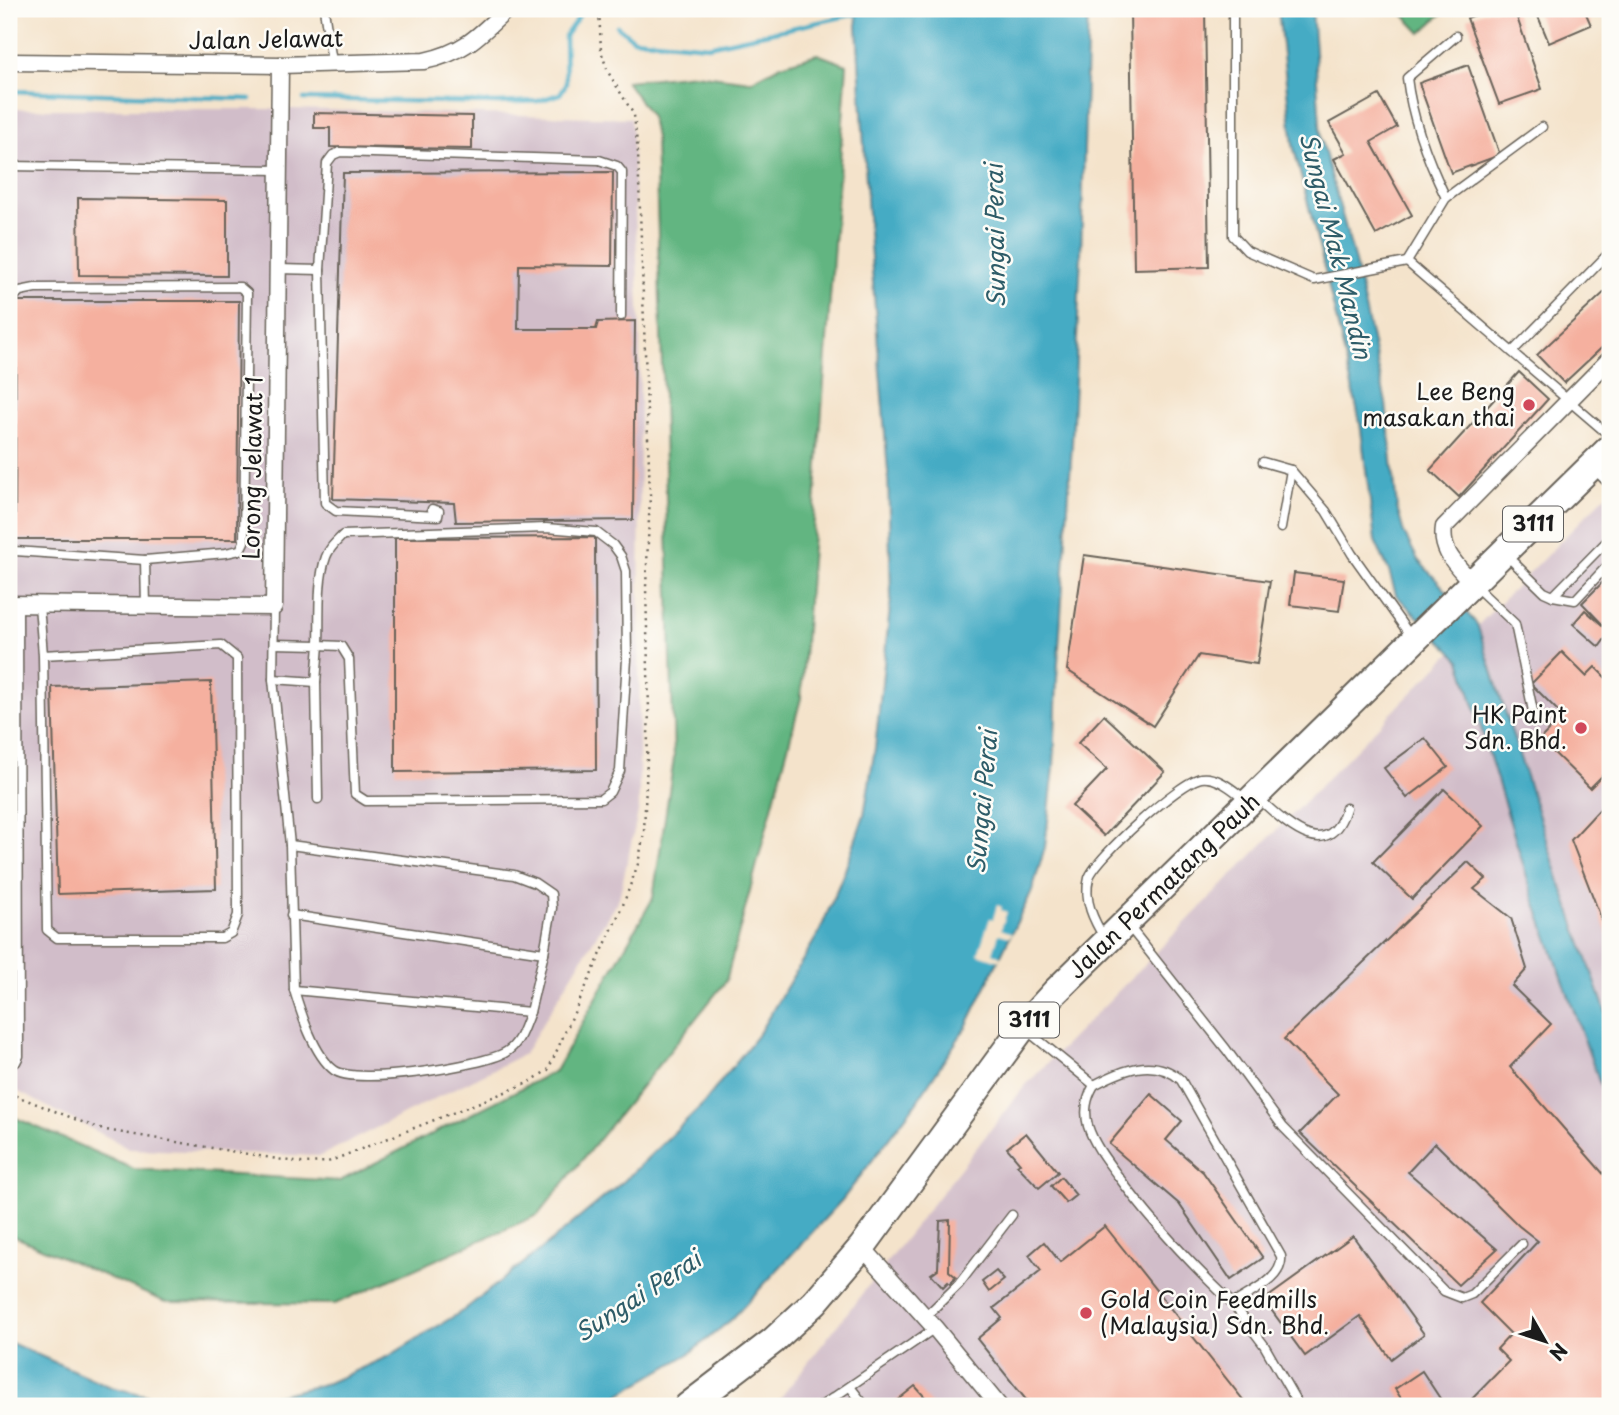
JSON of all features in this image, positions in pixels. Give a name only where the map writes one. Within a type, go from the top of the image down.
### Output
[{"type":"main road","name":"Jalan Permatang Pauh","points":[[688,1406],[773,1341],[815,1301],[862,1247],[1023,1027],[1107,941],[1254,800],[1503,553],[1604,467]]},
{"type":"street","name":"Jalan Jelawat","points":[[9,62],[280,65],[424,61],[446,57],[480,34],[507,9]]},
{"type":"street","name":"Lorong Jelawat 1","points":[[274,607],[280,65]]},
{"type":"street","points":[[1464,591],[1442,538],[1444,527],[1610,359]]},
{"type":"street","points":[[13,604],[274,607]]},
{"type":"street","points":[[862,1247],[930,1322],[999,1406]]},
{"type":"lane","points":[[324,9],[332,62]]},
{"type":"lane","points":[[1233,9],[1233,236],[1247,251],[1314,280],[1407,262],[1446,198],[1542,127]]},
{"type":"lane","points":[[1446,198],[1433,172],[1410,101],[1408,78],[1456,36]]},
{"type":"lane","points":[[432,509],[439,511],[438,516],[336,511],[325,503],[320,270],[327,163],[333,155],[340,152],[599,160],[617,166],[622,172],[621,316]]},
{"type":"lane","points":[[9,166],[279,170]]},
{"type":"lane","points":[[1512,352],[1610,251]]},
{"type":"lane","points":[[1407,262],[1610,436]]},
{"type":"lane","points":[[278,269],[320,270]]},
{"type":"lane","points":[[9,302],[20,291],[34,288],[240,287],[247,293],[244,542],[240,550],[145,560],[15,551],[9,548]]},
{"type":"lane","points":[[1263,461],[1291,470],[1326,511],[1352,554],[1417,638]]},
{"type":"lane","points":[[1281,528],[1291,470]]},
{"type":"lane","points":[[274,644],[319,645],[341,646],[349,659],[355,794],[360,799],[601,799],[610,792],[620,771],[628,659],[626,571],[621,556],[613,545],[596,532],[546,528],[343,535],[325,558],[321,590],[319,645],[316,682],[318,799]]},
{"type":"lane","points":[[1553,596],[1610,538]]},
{"type":"lane","points":[[1602,546],[1610,554]]},
{"type":"lane","points":[[1503,553],[1544,592],[1580,600],[1610,563]]},
{"type":"lane","points":[[145,560],[146,606]]},
{"type":"lane","points":[[1464,591],[1515,624],[1535,721]]},
{"type":"lane","points":[[9,1066],[16,1062],[19,1056],[13,604]]},
{"type":"lane","points":[[39,605],[44,654],[47,930],[57,938],[222,938],[231,933],[238,915],[237,658],[221,645],[44,654]]},
{"type":"lane","points":[[274,607],[273,679],[290,845],[294,990],[322,1058],[340,1074],[351,1076],[453,1069],[494,1058],[516,1045],[530,1012],[544,953],[552,908],[551,894],[535,883],[514,875],[290,845]]},
{"type":"lane","points":[[273,679],[316,682]]},
{"type":"lane","points":[[1107,941],[1090,913],[1088,880],[1094,867],[1110,849],[1181,788],[1199,779],[1219,781],[1254,800],[1293,829],[1313,836],[1328,834],[1341,820],[1346,808]]},
{"type":"lane","points":[[291,915],[544,953]]},
{"type":"lane","points":[[1126,923],[1226,1049],[1283,1127],[1444,1291],[1462,1298],[1472,1294],[1522,1244]]},
{"type":"lane","points":[[294,990],[530,1012]]},
{"type":"lane","points":[[1023,1027],[1094,1085]]},
{"type":"lane","points":[[1233,1304],[1275,1276],[1282,1262],[1281,1256],[1181,1080],[1173,1073],[1155,1067],[1119,1071],[1094,1085],[1087,1097],[1085,1111],[1088,1127],[1100,1151],[1167,1238],[1233,1304],[1264,1345],[1299,1406]]},
{"type":"lane","points":[[821,1406],[851,1388],[930,1322],[1013,1215]]},
{"type":"lane","points":[[851,1388],[864,1406]]},
{"type":"path","points":[[9,1093],[100,1129],[301,1163],[328,1162],[528,1083],[548,1070],[623,905],[638,864],[644,833],[649,711],[646,587],[650,495],[638,152],[634,115],[607,72],[601,51],[599,9]]},
{"type":"shaded area","points":[[9,109],[290,109],[631,118],[640,329],[639,808],[619,898],[524,1054],[320,1156],[131,1149],[9,1087]]},
{"type":"shaded area","points":[[1610,491],[1610,1406],[768,1406],[778,1401],[1024,1087]]},
{"type":"green space","points":[[1398,9],[1447,9],[1421,33]]},
{"type":"green space","points":[[817,54],[847,65],[801,698],[726,981],[538,1215],[335,1304],[165,1302],[9,1234],[9,1115],[134,1169],[340,1181],[555,1071],[653,898],[674,758],[655,138],[651,117],[626,81],[695,74],[751,81],[781,65]]},
{"type":"water","name":"Sungai Perai","points":[[856,9],[1088,9],[1072,444],[1054,768],[1045,847],[1032,891],[966,1027],[916,1103],[842,1200],[732,1319],[689,1354],[599,1406],[9,1406],[9,1342],[111,1387],[171,1401],[237,1405],[328,1383],[389,1356],[464,1310],[625,1180],[703,1104],[759,1033],[820,931],[864,815],[875,748],[891,598],[888,472],[869,232]]},
{"type":"water","name":"Sungai Mak Mandin","points":[[1278,9],[1312,9],[1321,138],[1354,258],[1386,403],[1397,508],[1404,533],[1418,560],[1477,624],[1560,882],[1610,1024],[1610,1112],[1532,893],[1460,660],[1396,595],[1389,571],[1375,541],[1360,422],[1293,145]]},
{"type":"pier","points":[[997,905],[1007,912],[1001,929],[1012,933],[1010,937],[999,934],[993,953],[1001,956],[999,961],[978,954]]},
{"type":"building","points":[[1130,9],[1205,9],[1209,267],[1134,269]]},
{"type":"building","points":[[1492,9],[1514,9],[1542,89],[1499,104],[1467,18]]},
{"type":"building","points":[[1535,9],[1584,9],[1591,25],[1549,43]]},
{"type":"building","points":[[1468,65],[1500,155],[1451,173],[1419,83]]},
{"type":"building","points":[[1379,95],[1397,127],[1371,142],[1412,215],[1376,235],[1334,159],[1346,153],[1329,123]]},
{"type":"building","points":[[314,113],[472,116],[472,149],[330,147],[330,128],[314,128]]},
{"type":"building","points":[[613,172],[612,266],[519,265],[518,329],[596,329],[598,322],[635,321],[633,520],[456,522],[454,503],[333,499],[343,173]]},
{"type":"building","points":[[78,198],[227,200],[227,276],[79,275]]},
{"type":"building","points":[[1610,287],[1610,340],[1564,383],[1537,355]]},
{"type":"building","points":[[16,301],[239,301],[237,539],[15,539]]},
{"type":"building","points":[[1519,372],[1548,399],[1459,497],[1430,470]]},
{"type":"building","points":[[595,537],[596,770],[395,772],[395,538]]},
{"type":"building","points":[[1084,555],[1270,581],[1257,664],[1199,655],[1153,726],[1067,670]]},
{"type":"building","points":[[1294,573],[1344,579],[1339,611],[1290,605]]},
{"type":"building","points":[[1610,575],[1610,625],[1607,629],[1582,603]]},
{"type":"building","points":[[1585,610],[1610,632],[1599,647],[1573,624]]},
{"type":"building","name":"HK Paint Sdn. Bhd.","points":[[1562,652],[1586,676],[1595,667],[1610,682],[1610,768],[1590,788],[1540,739],[1563,716],[1531,684]]},
{"type":"building","points":[[211,682],[216,889],[58,894],[52,687]]},
{"type":"building","points":[[1104,715],[1165,772],[1104,836],[1072,806],[1107,769],[1078,743]]},
{"type":"building","points":[[1425,738],[1448,767],[1407,798],[1384,768]]},
{"type":"building","points":[[1444,789],[1483,826],[1412,899],[1373,862]]},
{"type":"building","points":[[1610,798],[1610,941],[1571,840]]},
{"type":"building","points":[[1468,862],[1486,879],[1474,889],[1511,918],[1527,969],[1512,986],[1551,1024],[1510,1067],[1607,1178],[1610,1189],[1610,1406],[1466,1405],[1509,1361],[1497,1349],[1511,1334],[1480,1303],[1538,1241],[1519,1226],[1435,1143],[1408,1172],[1497,1249],[1458,1285],[1300,1133],[1338,1094],[1284,1039]]},
{"type":"building","points":[[1151,1094],[1182,1121],[1166,1140],[1203,1172],[1263,1258],[1231,1280],[1179,1204],[1109,1144]]},
{"type":"building","points":[[1026,1133],[1058,1172],[1039,1188],[1017,1165],[1020,1163],[1007,1148]]},
{"type":"building","points":[[1061,1177],[1076,1195],[1066,1203],[1051,1186]]},
{"type":"building","points":[[950,1220],[949,1271],[956,1277],[943,1287],[931,1274],[938,1269],[940,1221]]},
{"type":"building","name":"Gold Coin Feedmills (Malaysia) Sdn. Bhd.","points":[[1105,1226],[1248,1406],[1031,1406],[977,1339],[1002,1318],[994,1308],[1041,1271],[1029,1255],[1044,1242],[1060,1262]]},
{"type":"building","points":[[1353,1236],[1424,1334],[1391,1359],[1360,1316],[1305,1356],[1264,1300]]},
{"type":"building","points":[[996,1271],[1004,1280],[989,1292],[982,1282]]},
{"type":"building","points":[[1422,1371],[1445,1406],[1406,1406],[1395,1389]]},
{"type":"building","points":[[915,1386],[933,1406],[890,1406]]},
{"type":"waterway","points":[[617,26],[633,39],[708,46],[869,9]]},
{"type":"waterway","points":[[304,99],[498,103],[538,101],[560,94],[566,84],[565,36],[579,16]]},
{"type":"waterway","points":[[9,91],[250,99]]},
{"type":"place","name":"Lee Beng masakan thai","points":[[1529,405]]},
{"type":"place","name":"HK Paint Sdn. Bhd.","points":[[1581,728]]},
{"type":"place","name":"Gold Coin Feedmills (Malaysia) Sdn. Bhd.","points":[[1086,1313]]}]
